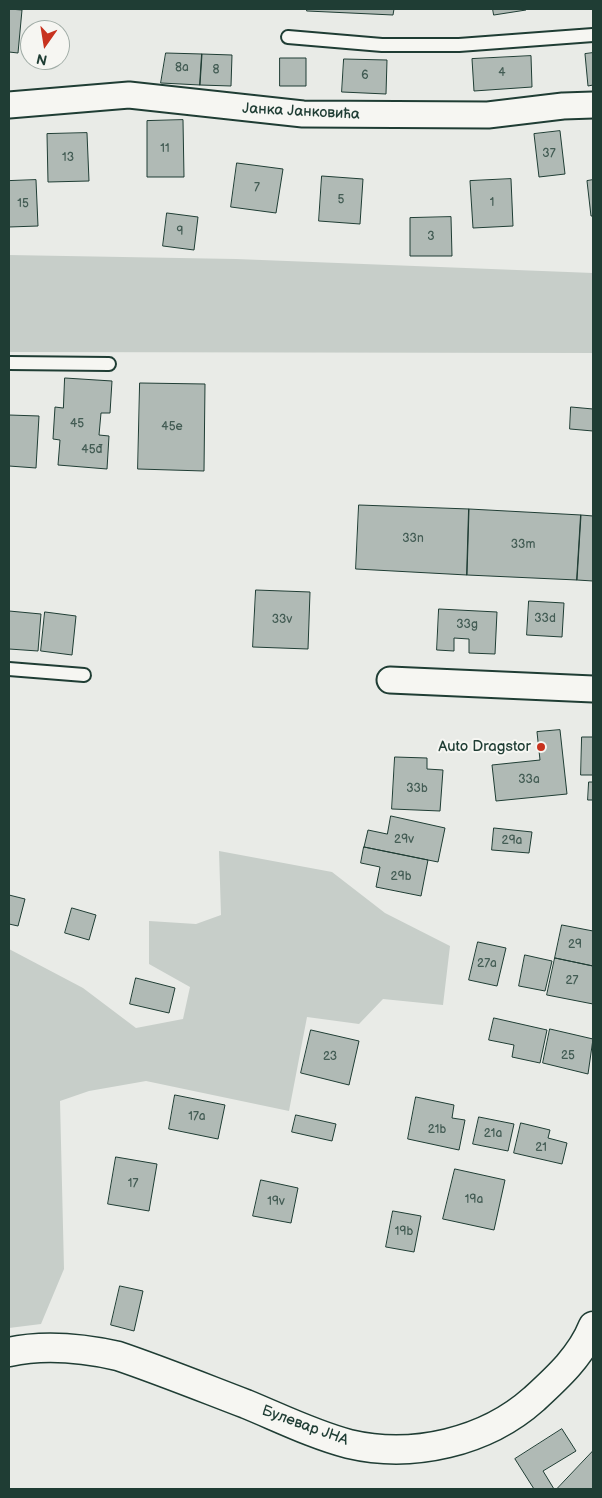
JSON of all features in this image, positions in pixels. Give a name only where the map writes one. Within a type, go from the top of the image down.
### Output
[{"type":"main road","name":"Булевар ЈНА","points":[[9,1352],[61,1347],[118,1356],[350,1444],[395,1450],[437,1446],[471,1436],[506,1421],[556,1379],[584,1346],[593,1326]]},
{"type":"street","name":"Јанка Јанковића","points":[[9,105],[129,96],[303,114],[505,115],[563,106],[593,105]]},
{"type":"street","points":[[390,680],[593,689]]},
{"type":"lane","points":[[288,37],[382,45],[459,45],[593,35]]},
{"type":"lane","points":[[9,363],[109,364]]},
{"type":"lane","points":[[9,669],[84,675]]},
{"type":"shaded area","points":[[9,255],[236,259],[593,273],[593,353],[9,352]]},
{"type":"shaded area","points":[[219,851],[332,872],[385,913],[450,946],[443,1005],[383,999],[359,1024],[307,1017],[289,1111],[146,1081],[89,1091],[60,1101],[64,1269],[41,1324],[9,1328],[9,949],[83,988],[136,1028],[183,1019],[190,987],[149,964],[149,921],[196,924],[221,915]]},
{"type":"building","points":[[9,9],[22,10],[18,53],[9,52]]},
{"type":"building","points":[[307,9],[394,9],[393,15],[307,11]]},
{"type":"building","points":[[493,9],[526,9],[526,10],[494,15]]},
{"type":"building","points":[[166,53],[202,54],[200,85],[161,83]]},
{"type":"building","points":[[593,53],[593,85],[588,86],[585,54]]},
{"type":"building","points":[[202,54],[232,55],[231,86],[200,85]]},
{"type":"building","points":[[531,56],[532,87],[474,91],[472,59]]},
{"type":"building","points":[[280,58],[306,58],[306,86],[280,86]]},
{"type":"building","points":[[344,59],[387,60],[386,94],[342,92]]},
{"type":"building","points":[[183,120],[184,177],[147,177],[147,121]]},
{"type":"building","points":[[560,131],[565,174],[539,177],[534,134]]},
{"type":"building","points":[[87,133],[89,181],[48,182],[47,134]]},
{"type":"building","points":[[237,163],[283,169],[276,213],[231,207]]},
{"type":"building","points":[[322,176],[363,179],[360,224],[319,221]]},
{"type":"building","points":[[511,179],[513,226],[473,228],[470,181]]},
{"type":"building","points":[[36,180],[38,226],[9,227],[9,181]]},
{"type":"building","points":[[593,180],[593,216],[591,216],[587,181]]},
{"type":"building","points":[[167,213],[198,217],[194,250],[163,246]]},
{"type":"building","points":[[451,217],[452,256],[410,256],[410,218]]},
{"type":"building","points":[[65,378],[112,381],[110,413],[101,413],[99,435],[109,436],[107,469],[58,465],[60,440],[53,439],[55,407],[63,408]]},
{"type":"building","points":[[140,383],[205,384],[204,471],[138,469]]},
{"type":"building","points":[[571,407],[593,409],[593,431],[570,429]]},
{"type":"building","points":[[9,415],[39,416],[36,468],[9,466]]},
{"type":"building","points":[[359,505],[469,509],[467,575],[356,569]]},
{"type":"building","points":[[469,509],[581,515],[577,580],[467,575]]},
{"type":"building","points":[[581,515],[593,516],[593,581],[577,580]]},
{"type":"building","points":[[256,590],[310,592],[308,649],[253,647]]},
{"type":"building","points":[[529,601],[564,603],[562,637],[527,635]]},
{"type":"building","points":[[439,609],[497,612],[495,654],[469,653],[469,639],[454,638],[454,651],[437,650]]},
{"type":"building","points":[[9,611],[41,614],[38,651],[9,649]]},
{"type":"building","points":[[45,612],[76,616],[72,655],[41,651]]},
{"type":"building","points":[[560,730],[567,794],[496,801],[492,765],[540,760],[537,732]]},
{"type":"building","points":[[582,737],[593,737],[593,775],[581,775]]},
{"type":"building","points":[[395,757],[427,758],[427,769],[443,770],[440,811],[392,809]]},
{"type":"building","points":[[589,782],[593,782],[593,800],[588,800]]},
{"type":"building","points":[[391,816],[445,828],[438,862],[364,847],[368,830],[387,834]]},
{"type":"building","points":[[494,828],[532,832],[529,853],[492,850]]},
{"type":"building","points":[[364,847],[428,860],[421,896],[376,887],[380,867],[361,863]]},
{"type":"building","points":[[9,895],[25,899],[18,926],[9,924]]},
{"type":"building","points":[[72,908],[96,915],[89,940],[65,933]]},
{"type":"building","points":[[562,925],[593,931],[593,966],[555,958]]},
{"type":"building","points":[[478,942],[506,948],[497,986],[469,980]]},
{"type":"building","points":[[525,955],[552,961],[545,991],[519,986]]},
{"type":"building","points":[[555,958],[593,966],[593,1004],[547,995]]},
{"type":"building","points":[[136,978],[175,988],[169,1013],[130,1004]]},
{"type":"building","points":[[494,1018],[547,1030],[540,1063],[512,1057],[514,1045],[489,1040]]},
{"type":"building","points":[[550,1029],[593,1039],[588,1074],[543,1063]]},
{"type":"building","points":[[311,1030],[359,1041],[349,1085],[301,1073]]},
{"type":"building","points":[[175,1095],[225,1105],[218,1139],[169,1129]]},
{"type":"building","points":[[416,1097],[454,1105],[452,1118],[465,1120],[459,1150],[408,1139]]},
{"type":"building","points":[[296,1115],[336,1124],[332,1141],[292,1132]]},
{"type":"building","points":[[479,1117],[514,1124],[508,1151],[473,1144]]},
{"type":"building","points":[[521,1123],[550,1130],[548,1138],[567,1143],[562,1164],[514,1153]]},
{"type":"building","points":[[116,1157],[157,1164],[149,1211],[108,1204]]},
{"type":"building","points":[[455,1169],[505,1180],[494,1230],[443,1219]]},
{"type":"building","points":[[261,1180],[298,1188],[291,1223],[253,1216]]},
{"type":"building","points":[[393,1211],[421,1216],[414,1252],[386,1247]]},
{"type":"building","points":[[120,1286],[143,1291],[134,1331],[111,1325]]},
{"type":"building","points":[[562,1429],[576,1451],[543,1471],[554,1489],[534,1489],[515,1459]]},
{"type":"building","points":[[593,1451],[593,1489],[557,1489]]},
{"type":"place","name":"Auto Dragstor","points":[[541,747]]}]
